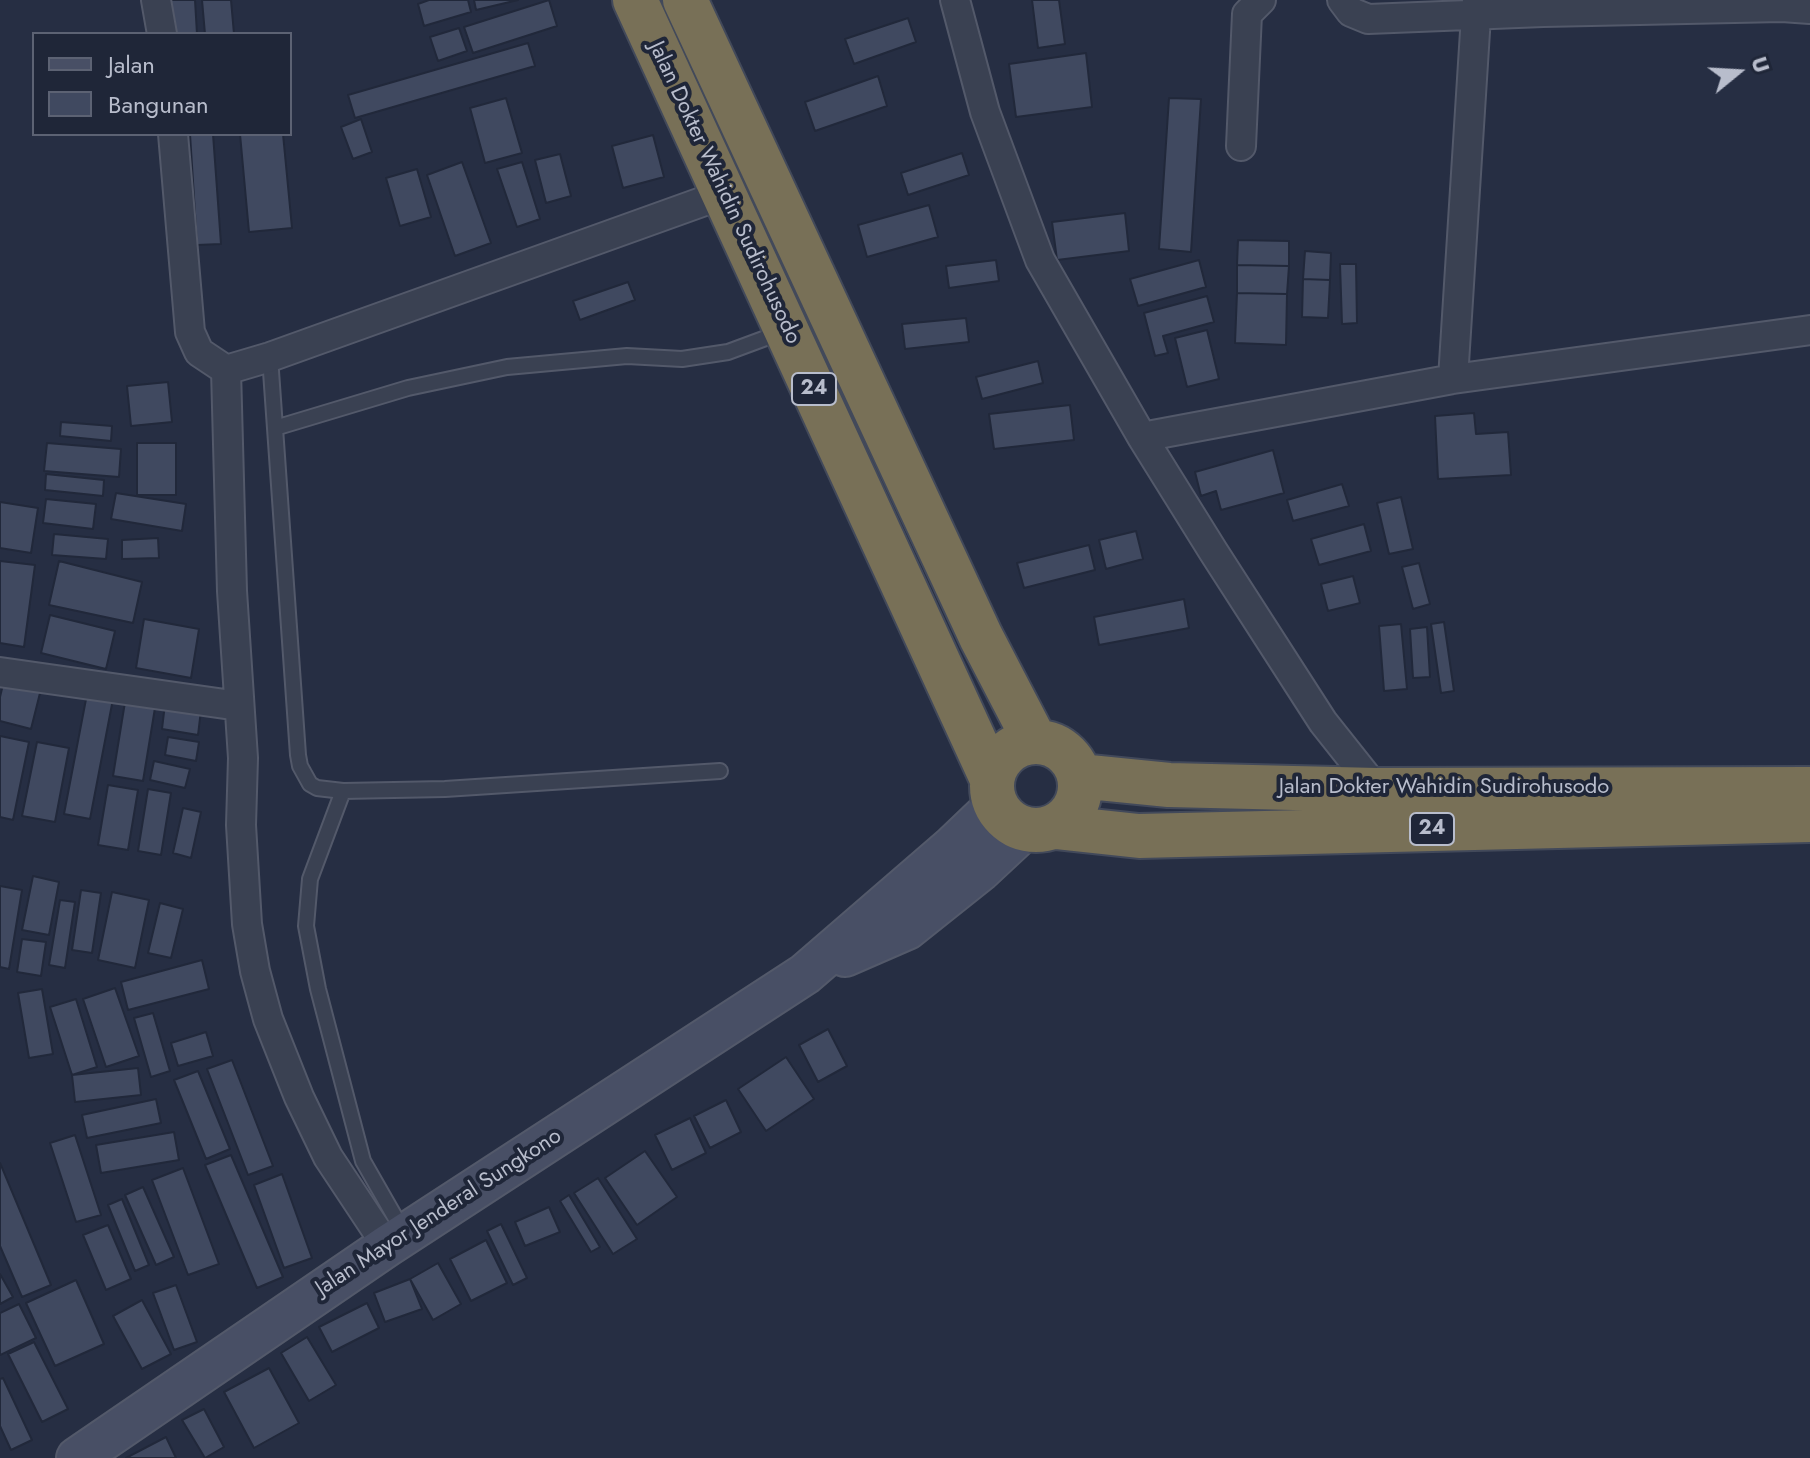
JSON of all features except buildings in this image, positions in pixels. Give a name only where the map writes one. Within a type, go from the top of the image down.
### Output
[{"type":"highway","name":"Jalan Dokter Wahidin Sudirohusodo","points":[[635,0],[787,330],[1017,810],[1139,836],[1810,820]]},
{"type":"highway","name":"24","points":[[685,0],[981,637],[1035,741]]},
{"type":"highway","points":[[1035,741],[1060,748],[1072,760],[1079,776],[1080,793],[1074,810],[1017,810],[998,762],[1010,749],[1035,741]]},
{"type":"highway","name":"Jalan Dokter Wahidin Sudirohusodo","points":[[1079,776],[1169,785],[1377,790],[1810,789]]},
{"type":"main road","name":"Jalan Mayor Jenderal Sungkono","points":[[77,1458],[396,1240],[805,974],[907,929],[981,870],[1017,810]]},
{"type":"street","points":[[156,0],[162,32]]},
{"type":"street","points":[[955,0],[985,112],[1040,260],[1142,437],[1323,722],[1377,790]]},
{"type":"street","points":[[1241,146],[1247,14],[1261,0]]},
{"type":"street","points":[[1342,0],[1351,12],[1368,19],[1476,7],[1792,5]]},
{"type":"street","points":[[1453,379],[1476,7]]},
{"type":"street","points":[[173,136],[190,332],[199,352],[226,370]]},
{"type":"street","points":[[226,370],[270,357],[724,194]]},
{"type":"street","points":[[1142,437],[1453,379],[1810,330]]},
{"type":"street","points":[[226,370],[232,591],[243,758],[241,825],[247,924],[255,971],[268,1019],[299,1097],[328,1157],[396,1240]]},
{"type":"street","points":[[0,672],[239,706]]},
{"type":"lane","points":[[275,428],[408,388],[507,367],[627,356],[682,359],[728,352],[787,330]]},
{"type":"lane","points":[[270,357],[300,766],[305,777],[317,788],[343,791],[445,789],[720,771]]},
{"type":"lane","points":[[343,791],[310,879],[306,926],[322,1003],[363,1161],[396,1240]]}]
